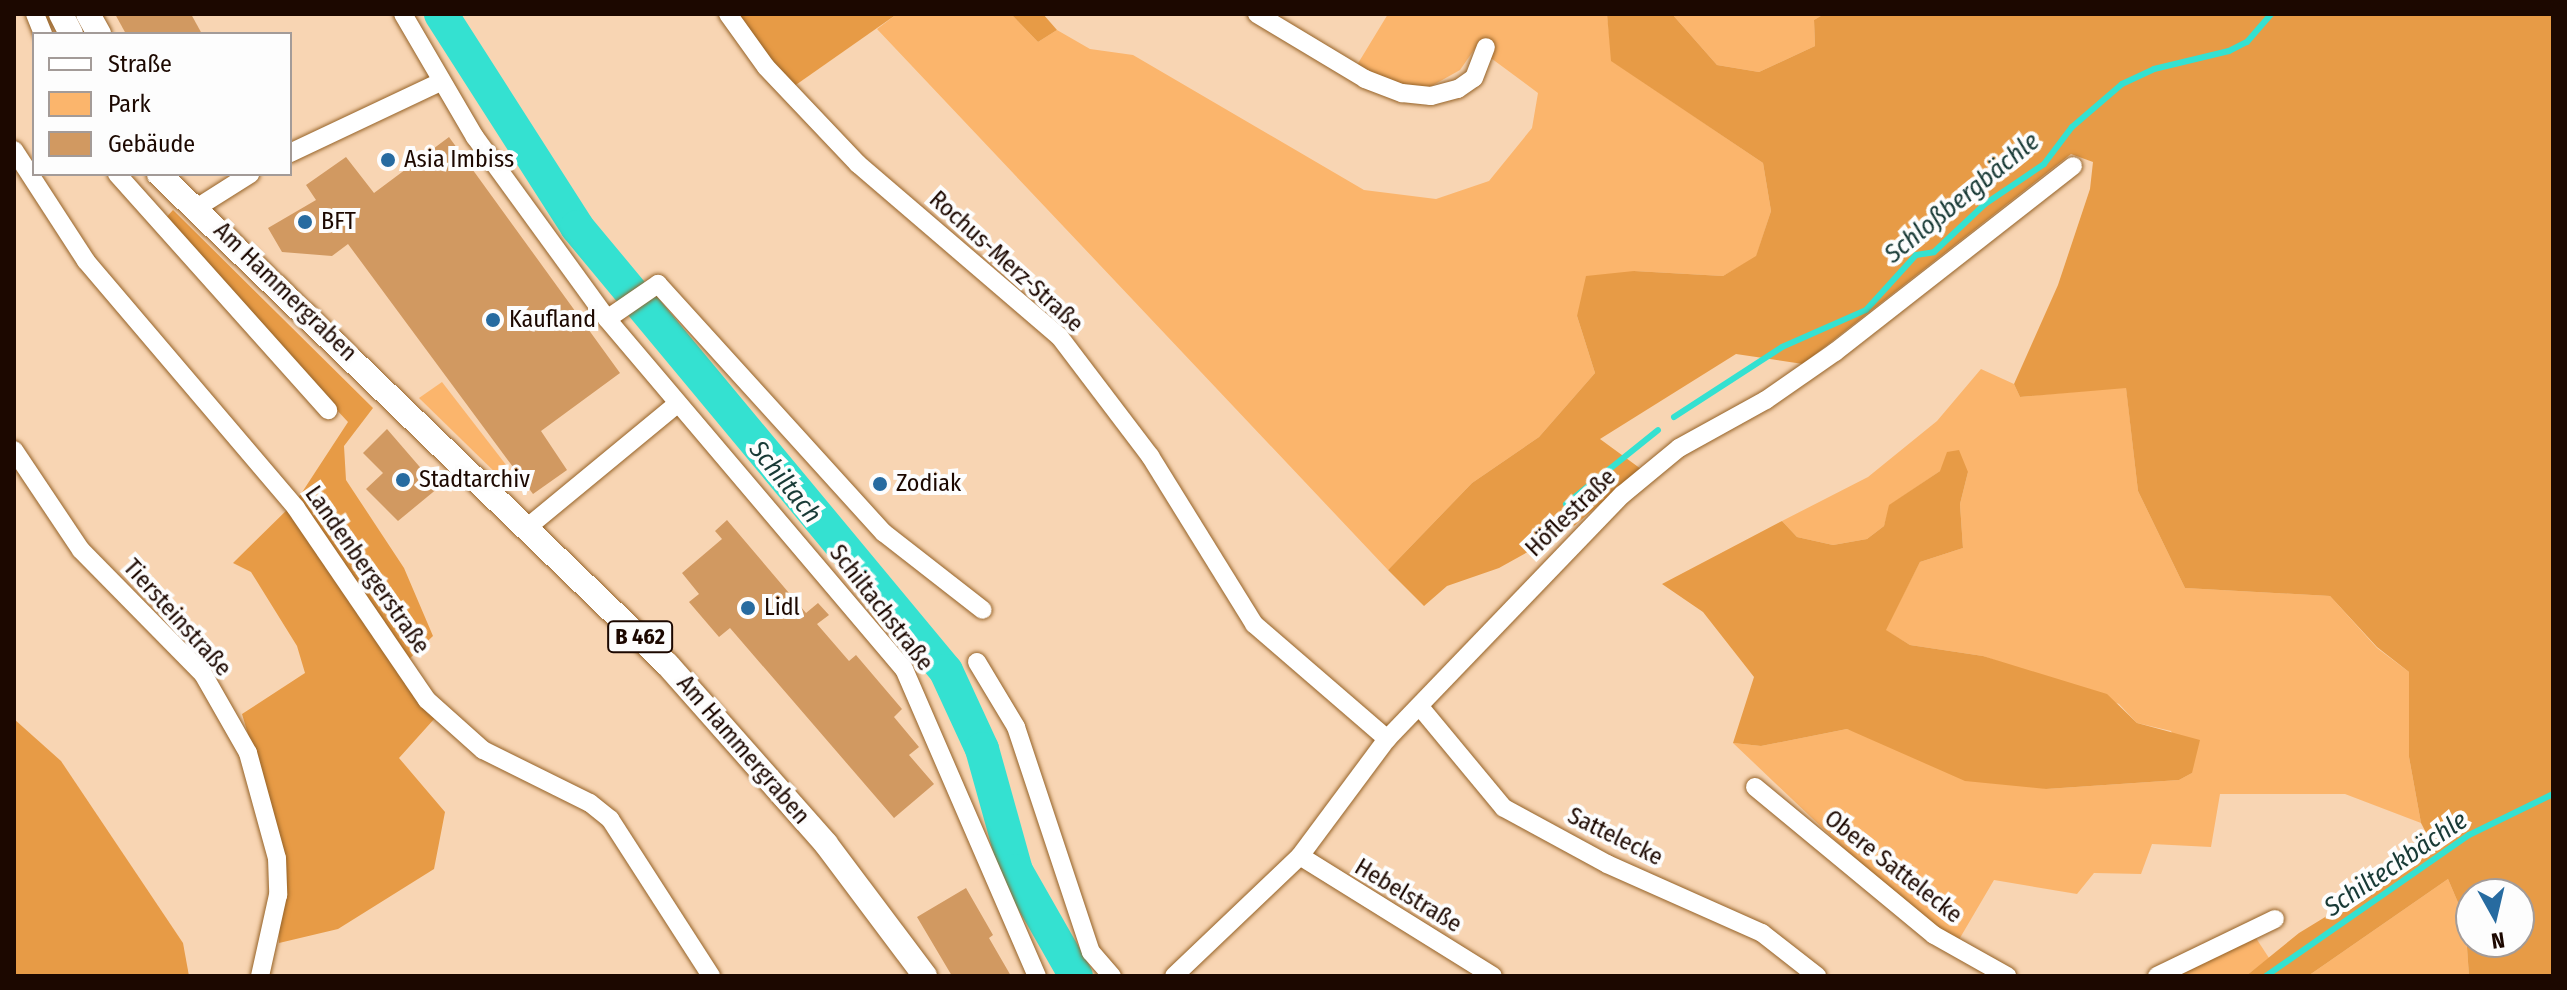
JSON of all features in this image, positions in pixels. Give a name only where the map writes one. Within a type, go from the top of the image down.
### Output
[{"type":"main road","points":[[61,14],[70,32]]},
{"type":"main road","points":[[88,14],[98,32]]},
{"type":"main road","name":"B 462","points":[[161,176],[198,207]]},
{"type":"main road","name":"B 462","points":[[183,176],[198,207]]},
{"type":"main road","name":"Am Hammergraben","points":[[198,207],[529,526],[667,664],[826,844],[925,976]]},
{"type":"street","name":"Schiltachstraße","points":[[403,14],[440,82],[678,403],[904,669],[1037,976]]},
{"type":"street","name":"Rochus-Merz-Straße","points":[[728,14],[766,67],[858,164],[1059,336],[1150,456],[1254,624],[1387,739]]},
{"type":"street","points":[[1257,14],[1402,93],[1431,96],[1458,89],[1474,78],[1486,47]]},
{"type":"street","points":[[292,152],[440,82]]},
{"type":"street","name":"Landenbergerstraße","points":[[14,150],[86,261],[296,508],[427,700],[483,750],[610,819],[711,976]]},
{"type":"street","name":"Höflestraße","points":[[1174,976],[1300,856],[1387,739],[1551,563],[1679,448],[1823,360],[2073,166]]},
{"type":"street","points":[[119,176],[328,410]]},
{"type":"street","points":[[198,207],[247,176]]},
{"type":"street","name":"Schiltachstraße","points":[[615,314],[658,284],[884,533],[983,610]]},
{"type":"street","points":[[529,526],[678,403]]},
{"type":"street","name":"Tiersteinstraße","points":[[14,450],[81,550],[203,674],[248,753],[277,858],[278,895],[260,976]]},
{"type":"street","points":[[977,662],[1016,727],[1091,952],[1112,976]]},
{"type":"street","name":"Sattelecke","points":[[1420,707],[1504,808],[1607,864],[1762,933],[1817,976]]},
{"type":"street","name":"Obere Sattelecke","points":[[1755,787],[1934,935],[2007,976]]},
{"type":"street","name":"Hebelstraße","points":[[1300,856],[1493,976]]},
{"type":"street","points":[[2157,976],[2275,919]]},
{"type":"green space","points":[[897,14],[1011,14],[1038,42],[1057,30],[1090,49],[1133,55],[1364,190],[1436,199],[1489,181],[1532,128],[1538,93],[1476,47],[1460,70],[1428,88],[1388,81],[1357,65],[1388,14],[1607,14],[1612,61],[1763,163],[1771,211],[1756,257],[1723,276],[1634,271],[1577,316],[1595,373],[1539,437],[1472,483],[1388,570],[877,29]]},
{"type":"green space","points":[[1672,14],[1824,14],[1814,20],[1815,46],[1759,72],[1717,65]]},
{"type":"green space","points":[[1981,369],[2014,384],[2020,397],[2126,387],[2138,491],[2185,588],[2330,596],[2377,648],[2409,672],[2409,757],[2421,823],[2345,794],[2220,794],[2211,847],[2152,844],[2141,874],[2094,873],[2077,894],[1994,880],[1957,943],[1852,856],[1733,743],[1761,746],[1847,729],[2046,789],[2179,780],[2192,773],[2171,731],[2137,723],[2119,704],[1983,656],[1910,645],[1885,630],[1920,562],[1963,548],[1960,504],[1968,472],[1940,471],[1890,505],[1884,526],[1867,539],[1833,545],[1797,537],[1782,521],[1868,477],[1937,421]]},
{"type":"green space","points":[[442,382],[513,474],[503,480],[419,398]]},
{"type":"green space","points":[[2448,879],[2455,895],[2455,958],[2468,958],[2469,976],[2308,976]]},
{"type":"green space","points":[[2254,935],[2269,958],[2246,976],[2167,976]]},
{"type":"shaded area","points":[[736,14],[897,14],[790,89]]},
{"type":"shaded area","points":[[1011,14],[1043,14],[1057,30],[1038,42]]},
{"type":"shaded area","points":[[1607,14],[1672,14],[1717,65],[1759,72],[1815,46],[1814,20],[1824,14],[2553,14],[2553,976],[2469,976],[2468,958],[2535,958],[2535,878],[2455,878],[2455,895],[2448,879],[2308,976],[2246,976],[2299,933],[2435,850],[2421,823],[2409,757],[2409,672],[2377,647],[2330,596],[2185,588],[2138,491],[2126,388],[2020,397],[2014,384],[2058,285],[2090,189],[2093,162],[2071,154],[1803,364],[1736,354],[1600,439],[1641,469],[1574,526],[1499,568],[1447,586],[1424,606],[1388,570],[1472,483],[1539,437],[1595,373],[1577,316],[1586,276],[1634,271],[1723,276],[1756,256],[1771,211],[1763,163],[1611,61]]},
{"type":"shaded area","points":[[173,210],[373,408],[344,446],[346,480],[404,568],[433,636],[402,666],[435,718],[399,758],[445,812],[434,869],[338,929],[279,943],[281,844],[242,714],[305,673],[297,646],[251,572],[233,563],[297,500],[348,422],[162,222]]},
{"type":"shaded area","points":[[1959,450],[1968,472],[1960,504],[1963,548],[1920,562],[1886,630],[1910,645],[1983,656],[2107,694],[2137,723],[2200,740],[2192,773],[2179,780],[2046,789],[1965,781],[1847,729],[1761,746],[1733,743],[1754,677],[1703,612],[1662,584],[1782,521],[1797,537],[1833,545],[1867,539],[1884,526],[1889,505],[1940,471],[1947,452]]},
{"type":"shaded area","points":[[14,719],[61,761],[183,943],[189,976],[14,976]]},
{"type":"building","points":[[115,14],[191,14],[201,32],[125,32]]},
{"type":"building","name":"Kaufland","points":[[449,137],[620,373],[541,431],[567,470],[533,494],[348,244],[332,256],[282,252],[268,228],[316,200],[306,185],[346,157],[374,193]]},
{"type":"building","name":"Stadtarchiv","points":[[387,429],[438,488],[398,521],[366,489],[383,473],[363,453]]},
{"type":"building","points":[[727,520],[806,613],[818,603],[829,615],[817,624],[849,661],[856,655],[902,709],[894,717],[919,747],[909,755],[934,784],[894,818],[730,628],[719,637],[689,602],[699,594],[682,573],[722,539],[715,531]]},
{"type":"building","points":[[966,888],[993,935],[989,938],[1011,976],[952,976],[917,917]]},
{"type":"waterway","name":"Schiltach","points":[[441,14],[577,227],[946,671],[982,749],[1016,871],[1076,976]]},
{"type":"waterway","name":"Schloßbergbächle","points":[[1674,417],[1782,347],[1866,310],[1916,255],[1934,252],[1985,204],[2044,164],[2072,127],[2122,84],[2154,69],[2229,51],[2247,42],[2271,14]]},
{"type":"waterway","name":"Schloßbergbächle","points":[[1566,504],[1658,430]]},
{"type":"waterway","name":"Schilteckbächle","points":[[2266,976],[2469,835],[2553,794]]},
{"type":"place","name":"Asia Imbiss","points":[[388,160]]},
{"type":"place","name":"BFT","points":[[305,222]]},
{"type":"place","name":"Kaufland","points":[[493,320]]},
{"type":"place","name":"Stadtarchiv","points":[[403,480]]},
{"type":"place","name":"Zodiak","points":[[880,484]]},
{"type":"place","name":"Lidl","points":[[748,608]]}]
